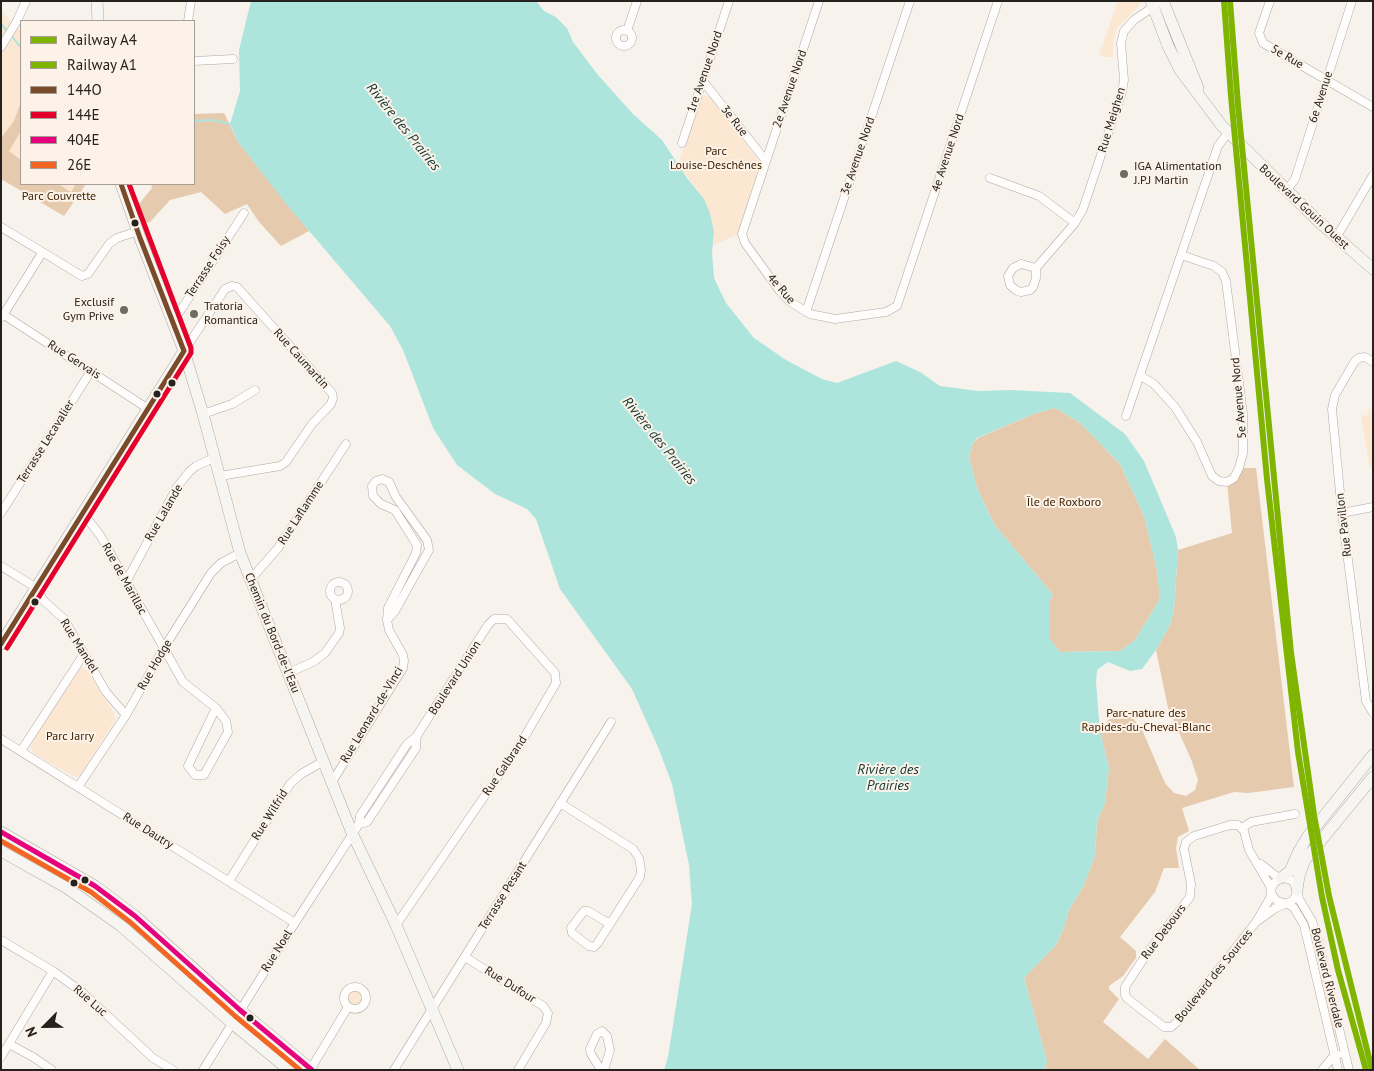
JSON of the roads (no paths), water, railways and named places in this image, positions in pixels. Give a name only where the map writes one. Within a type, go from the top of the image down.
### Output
[{"type":"street","points":[[1,47],[17,21],[26,1]]},
{"type":"street","points":[[97,1],[98,20]]},
{"type":"street","points":[[188,20],[191,1]]},
{"type":"street","points":[[627,31],[637,1]]},
{"type":"street","name":"1re Avenue Nord","points":[[682,143],[729,1]]},
{"type":"street","name":"2e Avenue Nord","points":[[742,234],[819,1]]},
{"type":"street","name":"3e Avenue Nord","points":[[806,312],[910,1]]},
{"type":"street","name":"4e Avenue Nord","points":[[897,306],[998,1]]},
{"type":"street","name":"5e Rue","points":[[1270,1],[1260,33],[1263,43],[1373,107]]},
{"type":"street","name":"6e Avenue","points":[[1286,191],[1295,179],[1352,1]]},
{"type":"street","name":"Boulevard Gouin Ouest","points":[[1157,3],[1186,60],[1207,108],[1228,133],[1286,191],[1336,238],[1369,265]]},
{"type":"street","name":"Rue Meighen","points":[[1036,268],[1075,223],[1083,209],[1122,92],[1124,80],[1121,48],[1122,36],[1129,24],[1157,3]]},
{"type":"street","points":[[195,61],[233,59]]},
{"type":"street","name":"3e Rue","points":[[702,81],[766,161]]},
{"type":"street","points":[[1126,416],[1218,146],[1228,133]]},
{"type":"street","points":[[1336,238],[1373,175]]},
{"type":"street","points":[[990,178],[1039,196],[1075,223]]},
{"type":"street","name":"Chemin du Bord-de-l'Eau","points":[[121,185],[184,351],[240,553],[332,782],[356,829],[458,1070]]},
{"type":"street","name":"Terrasse Foisy","points":[[172,322],[244,213]]},
{"type":"street","points":[[1,227],[82,276],[88,274],[109,244],[118,238],[138,231]]},
{"type":"street","name":"4e Rue","points":[[742,234],[745,243],[779,290],[789,301],[806,312],[816,316],[835,319],[886,312],[897,306]]},
{"type":"street","points":[[2,315],[42,253]]},
{"type":"street","name":"5e Avenue Nord","points":[[1141,376],[1154,384],[1175,407],[1197,442],[1212,476],[1219,481],[1227,482],[1234,478],[1243,453],[1243,414],[1226,281],[1222,272],[1214,266],[1181,255]]},
{"type":"street","name":"Rue Caumartin","points":[[184,351],[225,289],[232,286],[237,287],[332,393],[331,404],[312,424],[286,462],[280,466],[220,476]]},
{"type":"street","name":"Rue Gervais","points":[[2,315],[147,408]]},
{"type":"street","points":[[1,644],[184,351]]},
{"type":"street","name":"Rue Pavillon","points":[[1373,362],[1365,357],[1355,361],[1335,396],[1332,409],[1342,513],[1366,702],[1373,713]]},
{"type":"street","name":"Terrasse Lecavalier","points":[[1,513],[91,371]]},
{"type":"street","points":[[203,414],[232,404],[255,390]]},
{"type":"street","name":"Rue Laflamme","points":[[251,579],[278,548],[346,444]]},
{"type":"street","name":"Rue Lalande","points":[[126,582],[177,487],[196,466],[214,458]]},
{"type":"street","points":[[382,479],[388,482],[396,497],[428,543],[429,550],[395,611],[387,620],[388,608],[416,554],[417,545],[395,510],[381,504],[373,496],[372,486],[376,481],[382,479]]},
{"type":"street","points":[[1342,513],[1373,508]]},
{"type":"street","name":"Rue de Marillac","points":[[82,512],[100,536],[183,682],[216,708]]},
{"type":"street","points":[[417,545],[428,543]]},
{"type":"street","name":"Rue Hodge","points":[[78,787],[126,715],[164,648],[211,573],[221,562],[240,553]]},
{"type":"street","name":"Rue Mandel","points":[[1,566],[35,587],[44,601],[64,619],[106,692],[126,715]]},
{"type":"street","points":[[288,673],[313,662],[325,653],[339,634],[340,628],[335,599]]},
{"type":"street","name":"Boulevard Union","points":[[356,829],[360,816],[407,744],[416,737],[494,619]]},
{"type":"street","name":"Rue Galbrand","points":[[396,926],[521,743],[556,683],[555,673],[507,619],[494,619]]},
{"type":"street","name":"Rue Leonard-de-Vinci","points":[[332,782],[403,668],[404,661],[389,630],[387,620]]},
{"type":"street","points":[[21,751],[84,654]]},
{"type":"street","points":[[216,708],[226,721],[228,732],[204,774],[195,775],[188,766],[216,708]]},
{"type":"street","name":"Terrasse Pesant","points":[[394,1070],[611,722]]},
{"type":"street","name":"Rue Dautry","points":[[1,739],[295,923]]},
{"type":"street","points":[[1271,892],[1274,883],[1290,871],[1308,836],[1373,755]]},
{"type":"street","name":"Rue Wilfrid","points":[[229,881],[290,784],[301,774],[324,761]]},
{"type":"street","points":[[1356,777],[1369,781]]},
{"type":"street","points":[[1369,781],[1373,795]]},
{"type":"street","points":[[1296,814],[1251,822],[1242,828],[1245,833],[1248,849],[1275,900],[1285,903],[1293,900],[1305,860],[1369,781]]},
{"type":"street","points":[[560,802],[633,849],[639,858],[640,877],[610,924],[594,947],[589,946],[572,933],[571,928],[584,911],[588,911],[610,924]]},
{"type":"street","name":"Rue Debours","points":[[1170,1027],[1162,1026],[1128,999],[1125,992],[1126,985],[1148,952],[1190,897],[1191,884],[1184,849],[1187,840],[1230,825],[1238,825],[1242,828]]},
{"type":"street","name":"Rue Noel","points":[[203,1070],[356,829]]},
{"type":"street","points":[[1,832],[94,886],[136,916],[240,1010],[311,1069],[348,1006]]},
{"type":"street","points":[[1,851],[66,888],[120,925],[289,1070]]},
{"type":"street","points":[[1254,858],[1270,873],[1291,880],[1297,890]]},
{"type":"street","name":"Boulevard Riverdale","points":[[1297,890],[1299,899],[1315,928],[1349,1070]]},
{"type":"street","name":"Boulevard des Sources","points":[[1170,1027],[1177,1022],[1256,922],[1270,898],[1271,892]]},
{"type":"street","name":"Boulevard Riverdale","points":[[1285,903],[1294,908],[1304,925],[1338,1070]]},
{"type":"street","name":"Boulevard des Sources","points":[[1256,922],[1285,903]]},
{"type":"street","name":"Rue Luc","points":[[1,940],[53,971],[83,993],[153,1058],[173,1070]]},
{"type":"street","name":"Rue Dufour","points":[[465,956],[543,1006],[548,1013],[546,1023],[518,1070]]},
{"type":"street","points":[[1,1057],[53,971]]},
{"type":"street","points":[[601,1070],[590,1049],[597,1034],[602,1031],[607,1036],[610,1050],[604,1070]]},
{"type":"street","points":[[9,1044],[52,1070]]},
{"type":"street","points":[[1322,1070],[1335,1056],[1345,1053]]},
{"type":"water","name":"Rivière des Prairies","points":[[251,1],[536,1],[544,11],[556,17],[567,28],[573,42],[598,75],[633,114],[662,140],[687,178],[704,199],[710,213],[714,232],[712,253],[714,278],[726,303],[754,338],[786,360],[822,379],[837,383],[896,361],[920,372],[940,386],[978,391],[1010,390],[1070,393],[1125,434],[1144,461],[1176,537],[1178,550],[1174,610],[1170,625],[1156,650],[1142,669],[1130,671],[1108,662],[1097,670],[1096,682],[1100,731],[1109,768],[1105,803],[1097,822],[1095,856],[1083,887],[1069,910],[1056,945],[1024,978],[1047,1061],[1045,1070],[664,1070],[668,1057],[692,904],[689,865],[672,784],[658,747],[632,689],[560,589],[536,519],[527,509],[495,494],[457,465],[433,428],[403,350],[390,326],[287,205],[238,142],[230,124],[240,91],[239,50]],"holes":[[[1055,408],[1079,422],[1120,464],[1144,516],[1157,570],[1160,599],[1135,640],[1120,651],[1060,652],[1049,638],[1049,601],[1053,595],[994,524],[977,488],[969,457],[973,443],[977,438],[1036,413]]]},
{"type":"waterway","points":[[1,24],[8,32]]},
{"type":"waterway","points":[[11,35],[20,47]]},
{"type":"waterway","points":[[195,121],[213,120],[230,124]]},
{"type":"rail line","name":"A4","points":[[1224,1],[1231,96],[1267,479],[1298,752],[1322,897],[1338,970],[1366,1070]]},
{"type":"rail line","name":"A1","points":[[1230,1],[1238,105],[1291,653],[1314,815],[1329,896],[1372,1070]]},
{"type":"place","name":"IGA Alimentation J.P.J Martin","points":[[1124,174]]},
{"type":"place","name":"Exclusif Gym Prive","points":[[124,310]]},
{"type":"place","name":"Tratoria Romantica","points":[[194,314]]},
{"type":"park label","name":"Parc Louise-Deschênes","points":[[716,159]]},
{"type":"park label","name":"Parc Couvrette","points":[[59,197]]},
{"type":"park label","name":"Île de Roxboro","points":[[1064,503]]},
{"type":"park label","name":"Parc-nature des Rapides-du-Cheval-Blanc","points":[[1146,721]]},
{"type":"park label","name":"Parc Jarry","points":[[70,737]]}]
